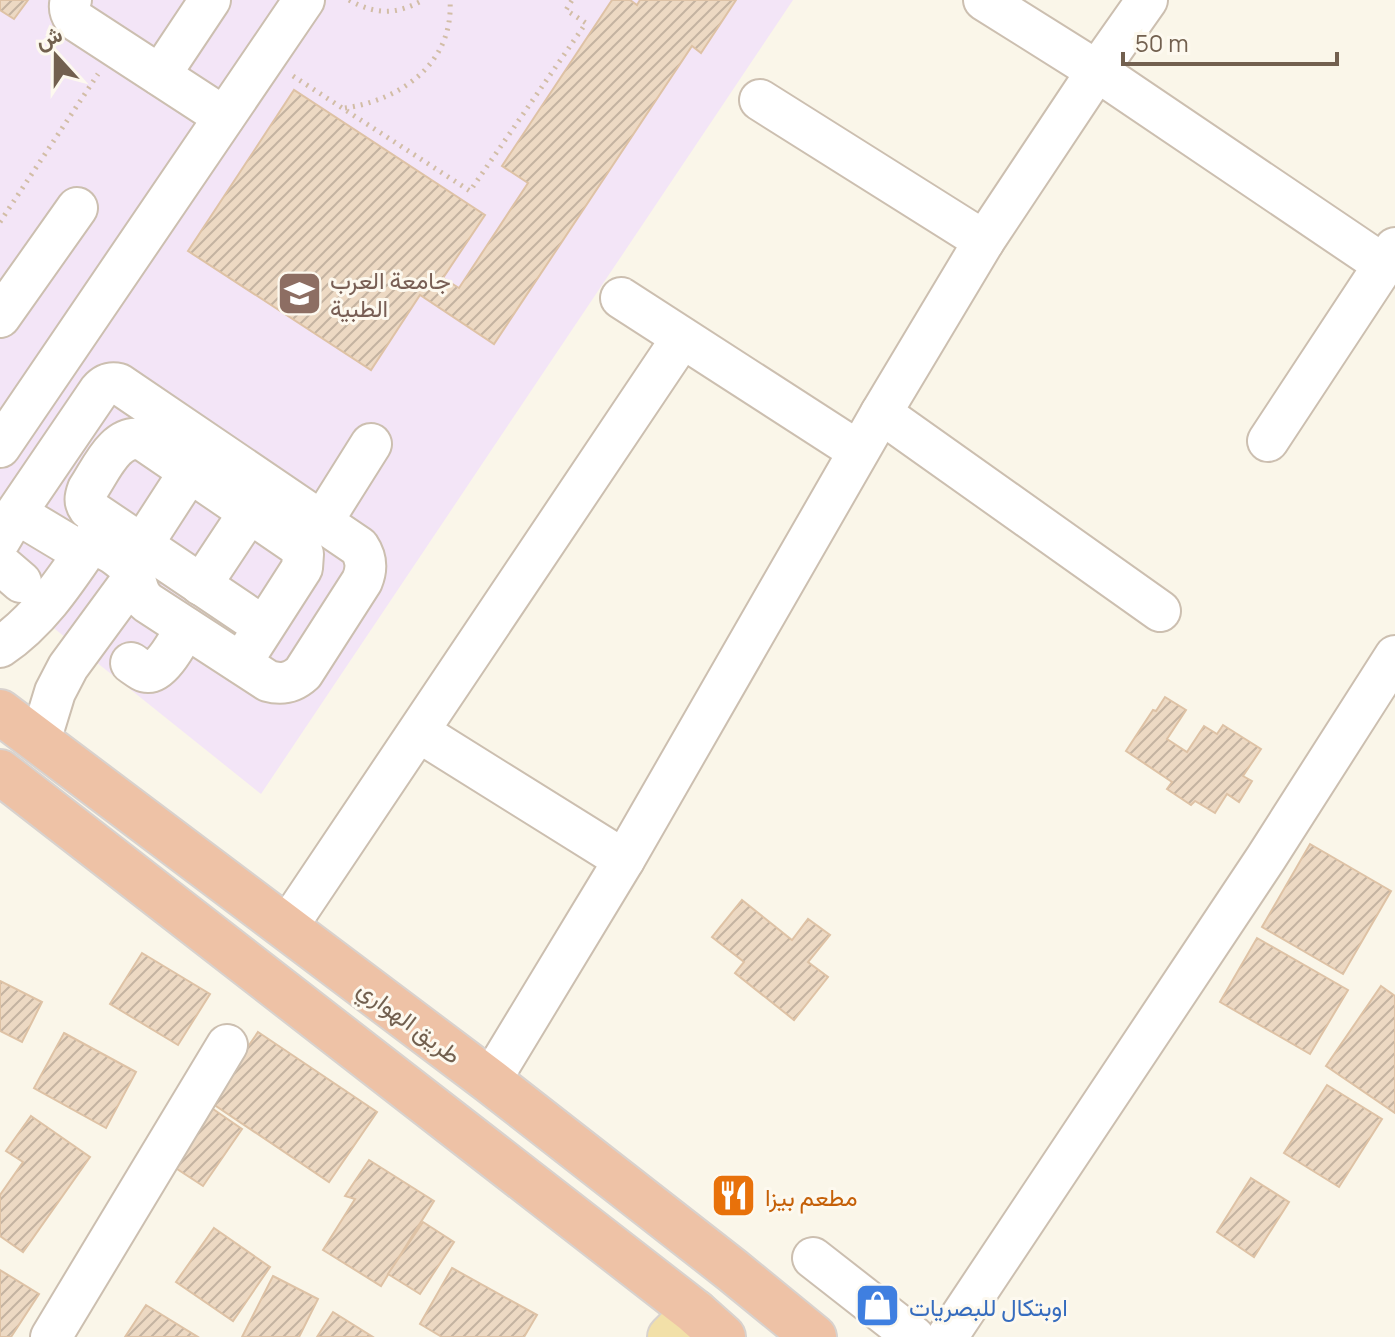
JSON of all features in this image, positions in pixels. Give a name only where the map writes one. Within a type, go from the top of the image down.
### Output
[{"type":"highway","name":"طريق الهواري","points":[[0,712],[490,1081],[814,1337]]},
{"type":"highway","points":[[0,772],[696,1329]]},
{"type":"street","points":[[71,0],[73,17],[224,117]]},
{"type":"street","points":[[160,75],[210,0]]},
{"type":"street","points":[[0,447],[304,0]]},
{"type":"street","points":[[984,0],[1389,256],[1268,441]]},
{"type":"street","points":[[490,1081],[624,860],[858,451],[984,241],[1147,0]]},
{"type":"street","points":[[760,100],[984,241]]},
{"type":"street","points":[[0,317],[77,208]]},
{"type":"street","points":[[621,298],[858,451]]},
{"type":"street","points":[[287,927],[682,338]]},
{"type":"street","points":[[97,534],[71,546],[8,526],[102,387],[112,383],[119,384],[359,547],[366,563],[366,573],[303,673],[296,679],[277,684],[142,598],[138,592],[138,561]]},
{"type":"street","points":[[881,413],[1160,611]]},
{"type":"street","points":[[241,663],[302,568],[303,554],[295,542],[143,440],[122,441],[85,496],[97,534],[138,561],[201,585],[264,627]]},
{"type":"street","points":[[322,522],[371,444]]},
{"type":"street","points":[[40,741],[55,692],[68,667],[138,561],[190,471]]},
{"type":"street","points":[[201,585],[250,511]]},
{"type":"street","points":[[23,583],[97,534]]},
{"type":"street","points":[[23,583],[72,613],[92,632]]},
{"type":"street","points":[[0,647],[29,624],[23,583]]},
{"type":"street","points":[[131,663],[149,672],[159,669],[186,628]]},
{"type":"street","points":[[947,1337],[1257,871],[1395,656]]},
{"type":"street","points":[[419,732],[624,860]]},
{"type":"street","points":[[51,1337],[227,1045]]},
{"type":"street","points":[[813,1258],[914,1337]]},
{"type":"path","points":[[349,0],[380,12],[408,8],[423,0]]},
{"type":"path","points":[[343,108],[380,100],[417,79],[443,41],[451,12],[450,0]]},
{"type":"path","points":[[291,75],[470,191],[586,23],[566,10],[572,0]]},
{"type":"path","points":[[0,222],[116,47]]},
{"type":"shaded area","name":"جامعة العرب الطبية","points":[[0,0],[793,0],[261,794],[0,585]]},
{"type":"building","points":[[0,0],[28,0],[14,19],[0,10]]},
{"type":"building","points":[[612,0],[630,0],[637,5],[640,0],[736,0],[701,53],[692,46],[494,344],[420,295],[371,370],[188,251],[294,90],[485,215],[443,278],[459,288],[528,183],[502,166]]},
{"type":"building","points":[[1165,697],[1186,710],[1167,739],[1187,752],[1204,726],[1217,734],[1223,725],[1261,749],[1243,776],[1252,781],[1239,802],[1227,794],[1215,813],[1195,801],[1191,805],[1167,789],[1172,782],[1126,751]]},
{"type":"building","points":[[1310,844],[1391,891],[1343,974],[1262,927]]},
{"type":"building","points":[[742,900],[792,940],[808,919],[830,935],[808,962],[828,977],[794,1020],[735,973],[744,962],[712,937]]},
{"type":"building","points":[[1257,938],[1348,990],[1310,1054],[1220,1002]]},
{"type":"building","points":[[142,953],[210,994],[178,1045],[110,1004]]},
{"type":"building","points":[[0,981],[42,1002],[22,1042],[0,1031]]},
{"type":"building","points":[[1381,986],[1395,996],[1395,1113],[1326,1066]]},
{"type":"building","points":[[258,1032],[377,1112],[329,1182],[210,1102]]},
{"type":"building","points":[[64,1033],[136,1072],[106,1128],[34,1088]]},
{"type":"building","points":[[1327,1085],[1382,1119],[1339,1187],[1284,1153]]},
{"type":"building","points":[[213,1109],[242,1129],[203,1186],[174,1167]]},
{"type":"building","points":[[31,1116],[90,1157],[23,1252],[0,1236],[0,1195],[23,1162],[6,1151]]},
{"type":"building","points":[[369,1160],[434,1201],[381,1286],[323,1250],[355,1199],[345,1196]]},
{"type":"building","points":[[1251,1178],[1289,1202],[1254,1257],[1217,1232]]},
{"type":"building","points":[[423,1222],[454,1242],[420,1294],[388,1274]]},
{"type":"building","points":[[214,1228],[270,1267],[233,1321],[176,1282]]},
{"type":"building","points":[[452,1268],[537,1315],[524,1337],[442,1337],[420,1324]]},
{"type":"building","points":[[0,1270],[39,1294],[11,1337],[0,1337]]},
{"type":"building","points":[[273,1276],[318,1299],[299,1337],[242,1337]]},
{"type":"building","points":[[146,1305],[198,1337],[125,1337]]},
{"type":"building","points":[[333,1312],[373,1337],[317,1337]]},
{"type":"place","name":"جامعة العرب الطبية","points":[[299,293]]},
{"type":"place","name":"مطعم بيزا","points":[[734,1196]]},
{"type":"place","name":"اوبتكال للبصريات","points":[[878,1306]]}]
